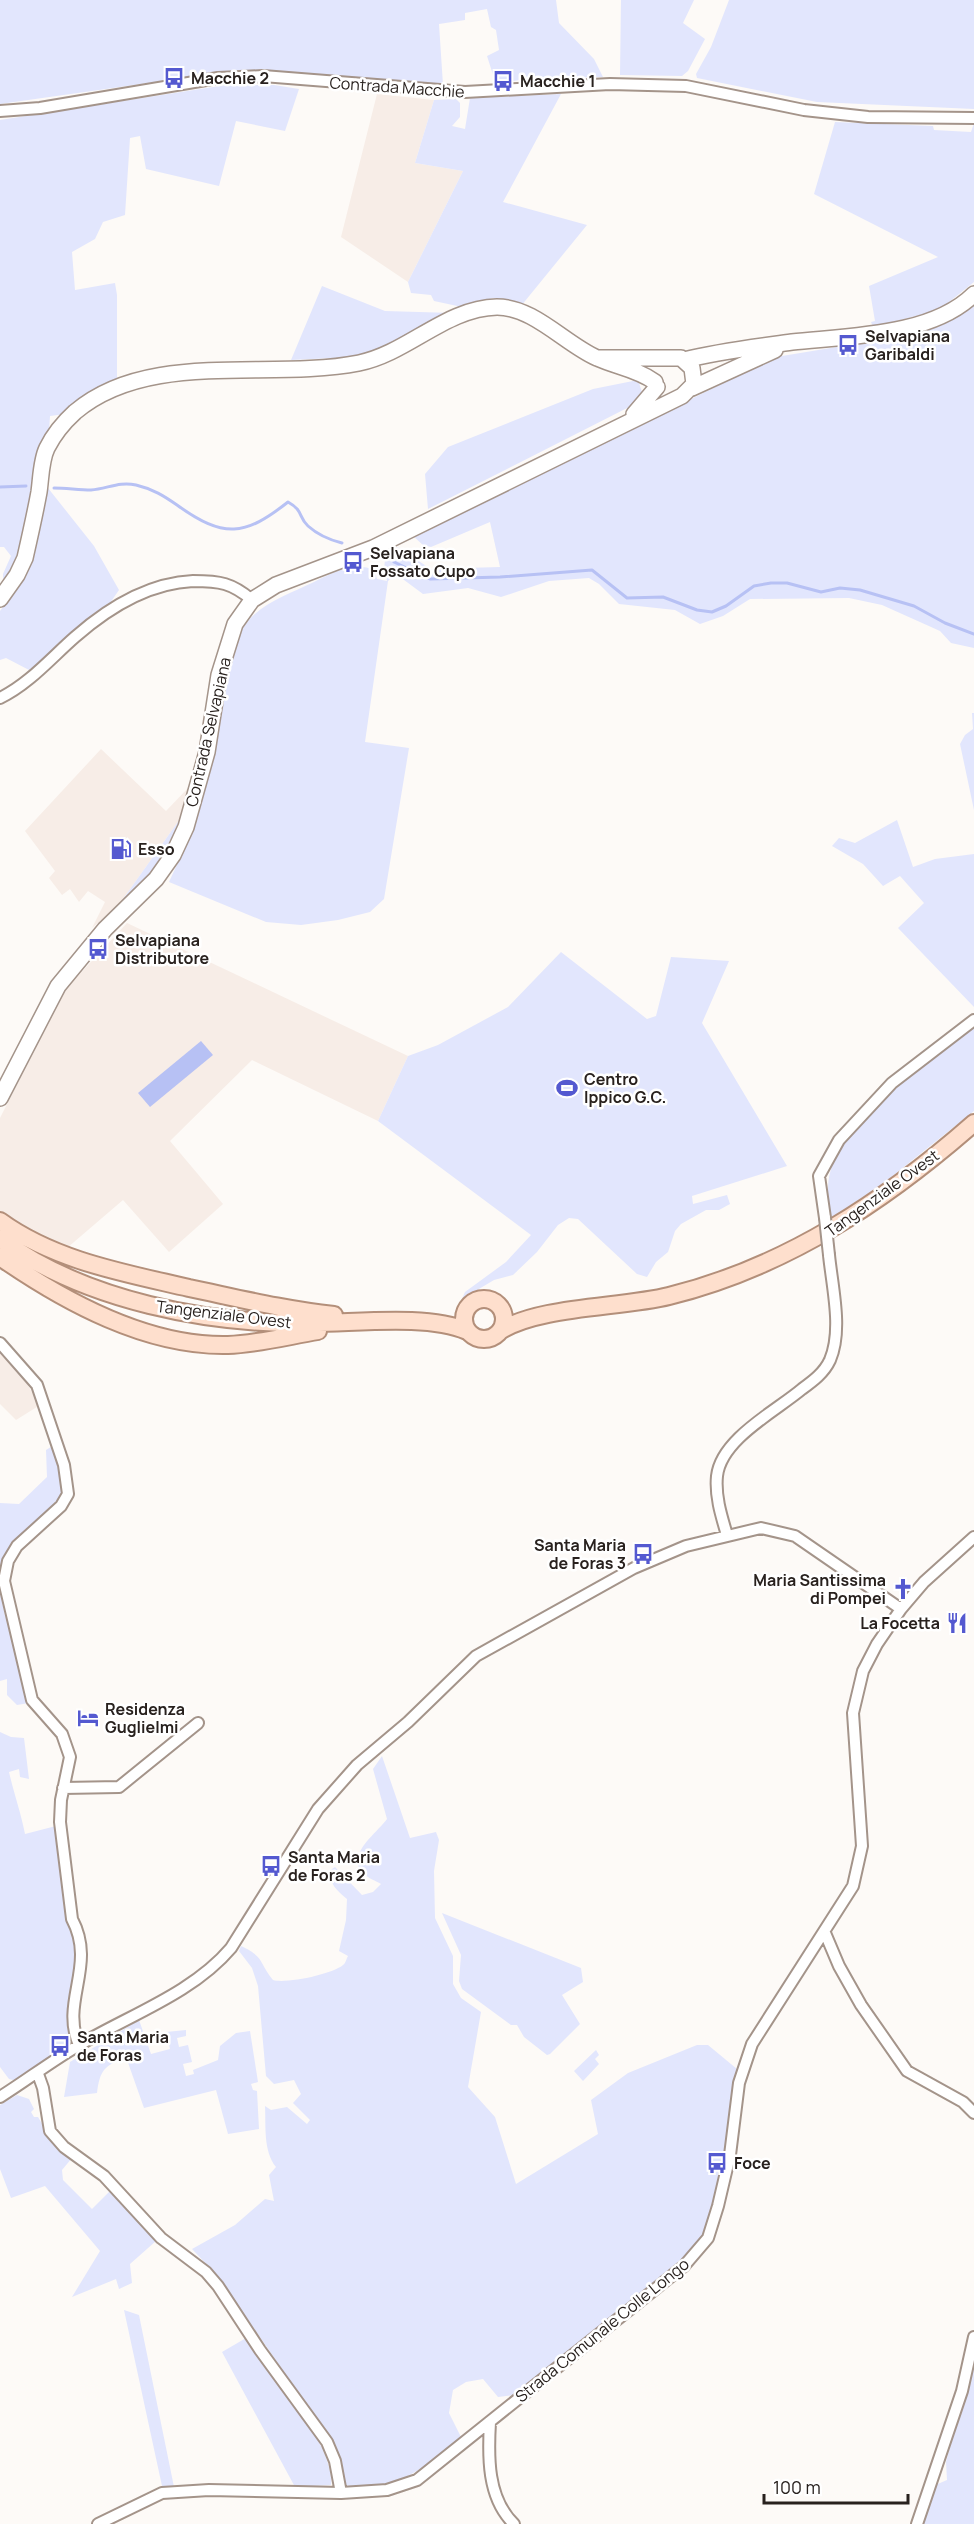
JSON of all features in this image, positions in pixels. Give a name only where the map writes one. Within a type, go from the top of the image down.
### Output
[{"type":"main road","points":[[597,358],[677,359],[792,342],[864,336],[930,321],[974,294]]},
{"type":"main road","points":[[0,600],[17,575],[25,558],[46,450],[58,430],[74,413],[109,389],[132,380],[190,373],[308,369],[361,362],[460,315],[498,307],[515,310],[539,321],[597,358],[640,372],[666,396],[678,397],[692,388],[792,342]]},
{"type":"main road","points":[[656,385],[657,367],[677,359]]},
{"type":"main road","points":[[677,359],[694,372],[692,388]]},
{"type":"main road","name":"Contrada Selvapiana","points":[[626,422],[656,385]]},
{"type":"main road","name":"Contrada Selvapiana","points":[[0,1098],[58,986],[105,929],[156,879],[173,855],[186,827],[207,752],[219,675],[235,624],[252,600],[276,585],[372,548],[678,397]]},
{"type":"main road","name":"Tangenziale Ovest","points":[[500,1331],[510,1324],[541,1315],[667,1297],[745,1273],[816,1239],[850,1219],[974,1123]]},
{"type":"main road","points":[[0,1221],[40,1245],[127,1274],[241,1299],[373,1322]]},
{"type":"main road","name":"Tangenziale Ovest","points":[[0,1239],[43,1265],[91,1287],[165,1309],[307,1323],[428,1322],[467,1331]]},
{"type":"main road","points":[[0,1257],[104,1316],[139,1330],[183,1341],[204,1344],[238,1344],[373,1322]]},
{"type":"main road","points":[[486,1299],[500,1308],[504,1319],[500,1331],[483,1340],[477,1339],[467,1331],[463,1320],[466,1309],[475,1301],[486,1299]]},
{"type":"main road","name":"Tangenziale Ovest","points":[[500,1308],[541,1315]]},
{"type":"main road","name":"Tangenziale Ovest","points":[[428,1322],[466,1309]]},
{"type":"street","name":"Contrada Macchie","points":[[0,111],[40,108],[218,78],[263,76],[465,92],[610,84],[686,86],[804,110],[868,117],[974,118]]},
{"type":"street","points":[[0,698],[35,674],[76,636],[102,616],[154,587],[173,582],[202,581],[234,586],[252,600]]},
{"type":"street","points":[[727,1535],[717,1488],[717,1473],[725,1455],[759,1421],[823,1373],[834,1345],[829,1255],[819,1176],[839,1140],[892,1083],[974,1020]]},
{"type":"street","points":[[0,1343],[36,1385],[67,1477],[68,1494],[61,1506],[17,1546],[8,1561],[4,1581],[5,1595],[32,1700],[62,1734],[70,1757],[63,1788],[60,1822],[72,1919],[79,1932],[83,1965],[77,1983],[73,2019],[74,2033],[79,2045]]},
{"type":"street","points":[[0,2097],[79,2045],[177,1991],[218,1963],[231,1948],[318,1809],[357,1765],[408,1722],[476,1656],[634,1568],[686,1546],[761,1528],[795,1536],[901,1609]]},
{"type":"street","name":"Strada Comunale Colle Longo","points":[[98,2524],[162,2493],[209,2490],[341,2493],[387,2490],[417,2480],[684,2266],[708,2238],[730,2155],[739,2083],[752,2044],[853,1886],[862,1846],[854,1713],[863,1671],[877,1644],[901,1609],[924,1582],[974,1537]]},
{"type":"street","points":[[63,1788],[119,1787],[198,1723]]},
{"type":"street","points":[[825,1933],[839,1966],[861,2005],[907,2071],[963,2102],[974,2113]]},
{"type":"street","points":[[38,2074],[43,2088],[50,2131],[64,2146],[104,2176],[161,2238],[206,2272],[218,2286],[260,2350],[327,2442],[335,2461],[341,2493]]},
{"type":"street","points":[[917,2524],[962,2391],[974,2337]]},
{"type":"street","points":[[490,2421],[490,2469],[495,2492],[514,2524]]},
{"type":"shaded area","points":[[0,0],[556,0],[559,23],[594,59],[603,77],[525,79],[496,84],[487,56],[499,50],[496,30],[491,27],[487,9],[465,13],[465,20],[439,24],[443,85],[273,72],[226,72],[0,104]]},
{"type":"shaded area","points":[[621,0],[694,0],[683,23],[705,39],[688,71],[682,76],[620,75]]},
{"type":"shaded area","points":[[729,0],[974,0],[974,109],[817,102],[697,78],[696,74],[711,47]]},
{"type":"shaded area","points":[[226,85],[274,85],[299,89],[285,131],[236,121],[219,186],[146,169],[140,136],[130,138],[125,215],[103,222],[95,239],[72,252],[75,290],[115,283],[117,378],[91,392],[65,414],[50,416],[49,432],[25,534],[18,555],[3,579],[11,556],[4,547],[0,547],[0,120]]},
{"type":"shaded area","points":[[377,94],[434,100],[415,163],[463,171],[408,282],[341,237]]},
{"type":"shaded area","points":[[561,94],[503,202],[587,225],[521,306],[493,298],[462,307],[434,301],[431,295],[411,293],[408,282],[463,171],[415,163],[434,100],[456,99],[460,103],[460,117],[452,126],[465,129],[470,98]]},
{"type":"shaded area","points":[[835,122],[933,126],[934,130],[971,132],[974,123],[974,282],[939,310],[873,327],[871,322],[875,321],[869,286],[938,257],[814,194]]},
{"type":"shaded area","points":[[322,286],[385,311],[453,313],[391,344],[356,357],[291,360]]},
{"type":"shaded area","points":[[974,305],[974,648],[951,643],[940,631],[882,605],[849,598],[750,599],[723,616],[700,624],[675,610],[619,604],[599,584],[589,578],[549,581],[501,597],[468,588],[423,594],[396,574],[388,581],[365,742],[409,748],[384,899],[370,912],[338,920],[301,925],[266,922],[169,882],[191,832],[204,793],[231,653],[248,621],[262,608],[278,598],[351,567],[374,570],[377,579],[387,581],[384,569],[386,551],[397,547],[431,569],[500,567],[490,522],[431,547],[423,545],[413,536],[776,357],[915,334],[946,323]]},
{"type":"shaded area","points":[[638,380],[642,392],[637,403],[428,509],[425,474],[448,447],[593,389]]},
{"type":"shaded area","points":[[48,488],[94,546],[119,590],[110,603],[77,628],[31,671],[6,658],[0,660],[0,611],[18,586],[42,500]]},
{"type":"shaded area","points":[[972,713],[974,713],[974,810],[960,744],[965,735],[973,729]]},
{"type":"shaded area","points":[[101,749],[166,811],[188,788],[180,819],[118,906],[92,928],[105,902],[88,891],[79,902],[70,889],[62,895],[49,878],[55,871],[25,831]]},
{"type":"shaded area","points":[[180,819],[155,867],[118,906]]},
{"type":"shaded area","points":[[897,820],[913,867],[935,859],[974,854],[974,1007],[898,928],[924,903],[900,876],[883,886],[863,864],[832,846],[839,838],[855,843]]},
{"type":"shaded area","points":[[127,923],[408,1056],[378,1121],[252,1060],[170,1141],[223,1204],[169,1252],[123,1200],[67,1248],[0,1216],[0,1118],[64,991]]},
{"type":"shaded area","name":"Centro Ippico G.C.","points":[[561,952],[647,1019],[656,1016],[671,957],[729,961],[702,1023],[787,1166],[692,1196],[693,1204],[727,1195],[730,1204],[719,1210],[706,1210],[681,1224],[675,1231],[668,1252],[656,1262],[647,1277],[637,1274],[578,1219],[569,1218],[558,1225],[537,1252],[513,1275],[494,1280],[462,1299],[465,1292],[506,1262],[531,1235],[378,1121],[408,1056],[438,1045],[508,1007]]},
{"type":"shaded area","points":[[974,1025],[974,1111],[885,1182],[830,1219],[828,1190],[830,1173],[839,1150],[853,1129],[890,1090]]},
{"type":"shaded area","points":[[0,1351],[19,1371],[40,1405],[16,1420],[0,1404]]},
{"type":"shaded area","points":[[54,1445],[64,1492],[0,1567],[0,1503],[19,1504],[47,1477],[46,1450]]},
{"type":"shaded area","points":[[0,1592],[29,1703],[17,1705],[7,1695],[7,1679],[0,1681]]},
{"type":"shaded area","points":[[0,1732],[11,1737],[24,1738],[29,1779],[20,1777],[19,1769],[9,1772],[25,1834],[56,1826],[64,1908],[79,1950],[69,2026],[70,2042],[17,2081],[9,2079],[0,2067]]},
{"type":"shaded area","points":[[382,1756],[410,1838],[436,1832],[439,1840],[434,1871],[435,1918],[453,1956],[453,1984],[461,1998],[481,2012],[468,2087],[495,2117],[516,2184],[598,2134],[591,2100],[628,2073],[697,2045],[708,2045],[737,2069],[725,2157],[716,2202],[709,2223],[692,2252],[683,2262],[515,2395],[498,2397],[483,2379],[466,2382],[453,2390],[449,2413],[461,2437],[436,2458],[408,2476],[378,2486],[362,2487],[346,2485],[329,2438],[231,2295],[192,2249],[235,2225],[265,2199],[274,2201],[269,2175],[276,2167],[267,2146],[265,2106],[271,2110],[287,2107],[307,2124],[310,2120],[293,2103],[301,2094],[294,2080],[274,2084],[266,2076],[258,1986],[252,1968],[239,1951],[241,1946],[254,1954],[273,1980],[279,1981],[320,1975],[345,1963],[348,1956],[339,1951],[346,1920],[347,1899],[335,1887],[329,1871],[335,1867],[362,1895],[373,1892],[381,1884],[364,1874],[359,1867],[358,1860],[364,1845],[387,1819],[373,1769]]},
{"type":"shaded area","points":[[442,1913],[581,1968],[583,1982],[562,1995],[580,2024],[550,2054],[547,2055],[524,2037],[517,2025],[511,2025],[462,1989],[459,1981],[461,1955]]},
{"type":"shaded area","points":[[139,2020],[151,2054],[170,2049],[166,2032],[186,2030],[186,2036],[177,2038],[179,2047],[188,2045],[192,2062],[183,2064],[186,2076],[194,2074],[193,2070],[218,2060],[220,2046],[236,2033],[250,2031],[258,2082],[251,2084],[253,2090],[257,2091],[259,2129],[228,2134],[216,2090],[144,2108],[126,2057],[104,2070],[97,2093],[64,2097],[70,2062]]},
{"type":"shaded area","points":[[596,2050],[599,2055],[595,2059],[599,2064],[583,2081],[574,2071]]},
{"type":"shaded area","points":[[17,2095],[29,2099],[34,2109],[31,2112],[34,2117],[38,2117],[53,2142],[72,2158],[62,2170],[63,2180],[92,2209],[110,2191],[156,2241],[130,2264],[132,2283],[119,2289],[116,2279],[72,2297],[100,2251],[45,2186],[11,2198],[0,2169],[0,2105]]},
{"type":"shaded area","points":[[124,2310],[139,2315],[174,2487],[164,2489],[162,2486]]},
{"type":"shaded area","points":[[246,2338],[313,2430],[330,2469],[331,2485],[295,2487],[222,2352]]},
{"type":"shaded area","points":[[974,2355],[974,2524],[923,2524],[933,2486],[947,2480],[946,2462]]},
{"type":"water","points":[[201,1041],[213,1055],[150,1107],[138,1093]]},
{"type":"waterway","points":[[54,488],[91,490],[119,485],[136,485],[158,493],[208,524],[234,529],[259,522],[288,502],[299,511],[305,523],[312,529],[324,537],[342,543]]},
{"type":"waterway","points":[[0,487],[26,486]]},
{"type":"waterway","points":[[394,562],[430,579],[500,577],[592,570],[627,598],[663,597],[697,610],[712,612],[726,606],[754,586],[771,583],[787,583],[821,592],[840,588],[860,590],[914,606],[945,623],[974,634]]},
{"type":"place","name":"Macchie 2","points":[[174,78]]},
{"type":"place","name":"Macchie 1","points":[[503,81]]},
{"type":"place","name":"Selvapiana Garibaldi","points":[[848,345]]},
{"type":"place","name":"Selvapiana Fossato Cupo","points":[[353,562]]},
{"type":"place","name":"Esso","points":[[121,849]]},
{"type":"place","name":"Selvapiana Distributore","points":[[98,949]]},
{"type":"place","name":"Centro Ippico G.C.","points":[[567,1088]]},
{"type":"place","name":"Santa Maria de Foras 3","points":[[643,1554]]},
{"type":"place","name":"Maria Santissima di Pompei","points":[[903,1589]]},
{"type":"place","name":"La Focetta","points":[[957,1623]]},
{"type":"place","name":"Residenza Guglielmi","points":[[88,1718]]},
{"type":"place","name":"Santa Maria de Foras 2","points":[[271,1866]]},
{"type":"place","name":"Santa Maria de Foras","points":[[60,2046]]},
{"type":"place","name":"Foce","points":[[717,2163]]}]
